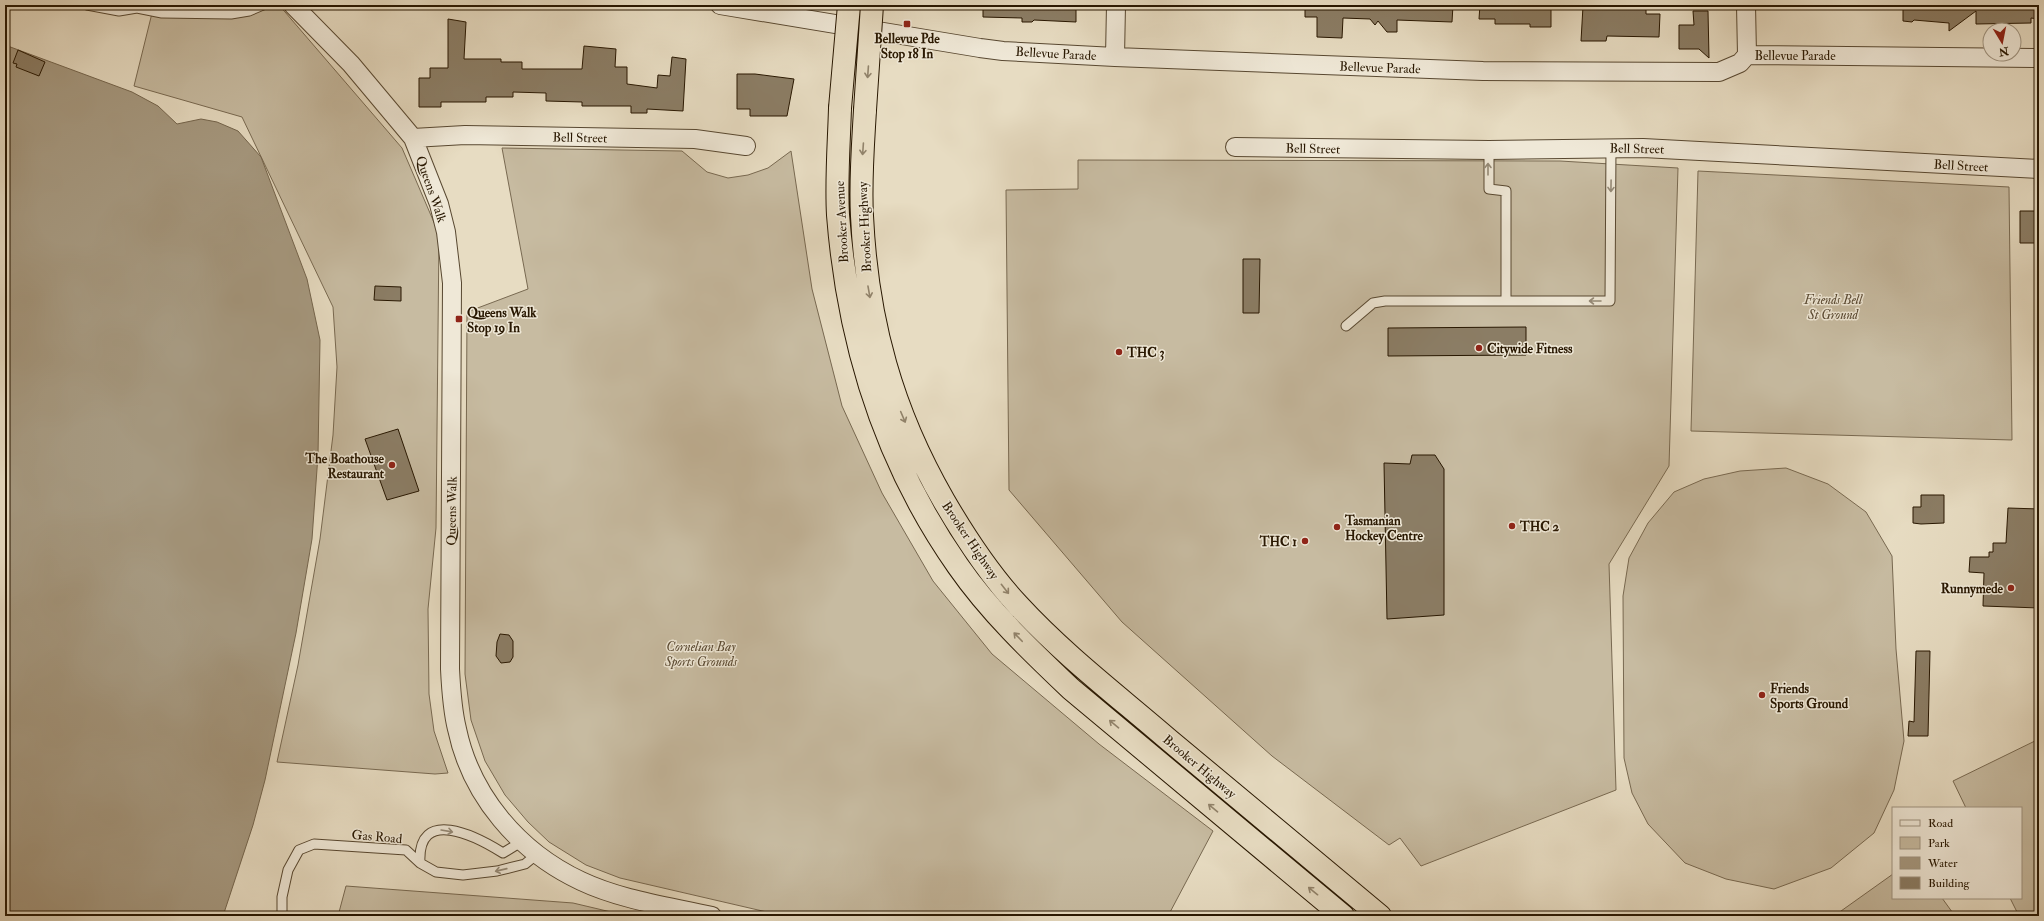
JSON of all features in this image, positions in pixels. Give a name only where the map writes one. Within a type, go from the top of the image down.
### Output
[{"type":"highway","name":"Brooker Avenue","points":[[849,5],[840,108],[838,214],[846,287],[855,335]]},
{"type":"highway","name":"Brooker Highway","points":[[872,5],[861,173],[862,216],[868,287],[879,344],[898,406],[923,465],[957,524],[1016,603],[1072,658],[1380,916]]},
{"type":"highway","name":"Brooker Highway","points":[[855,335],[874,400],[908,483],[926,517],[959,567],[999,617],[1071,689],[1343,916]]},
{"type":"street","name":"Queens Walk","points":[[293,5],[351,64],[413,138],[439,204],[448,244],[452,283],[450,669],[452,705],[457,731],[473,775],[487,800],[502,821],[521,842],[536,855],[580,881],[626,896],[712,916]]},
{"type":"street","name":"Bellevue Parade","points":[[720,5],[980,48],[1116,57],[1483,71],[1719,72],[1740,63],[1747,55],[2039,58]]},
{"type":"street","points":[[1116,5],[1116,57]]},
{"type":"street","points":[[1746,5],[1747,55]]},
{"type":"street","name":"Bell Street","points":[[413,138],[465,135],[695,139],[746,146]]},
{"type":"street","name":"Bell Street","points":[[1235,147],[1489,150],[1611,147],[1687,149],[2039,170]]},
{"type":"lane","points":[[87,5],[119,11],[135,7],[162,12],[231,14],[249,11],[263,5]]},
{"type":"lane","points":[[1346,326],[1373,303],[1379,302],[1610,301],[1611,147]]},
{"type":"lane","points":[[1489,150],[1489,189],[1506,191],[1506,302]]},
{"type":"lane","points":[[420,862],[419,849],[423,838],[430,831],[443,829],[460,833],[491,846],[503,853],[521,842]]},
{"type":"lane","name":"Gas Road","points":[[282,916],[282,897],[288,870],[299,850],[314,844],[406,850],[420,862],[436,872],[463,875],[498,871],[525,864],[536,855]]},
{"type":"green space","points":[[154,5],[279,5],[402,148],[439,234],[436,528],[428,609],[429,694],[434,731],[448,773],[435,774],[277,762],[298,665],[320,539],[333,435],[337,367],[333,307],[242,117],[134,86]]},
{"type":"green space","name":"Cornelian Bay Sports Grounds","points":[[502,148],[682,151],[707,172],[728,178],[748,175],[768,168],[791,151],[812,289],[842,406],[882,493],[933,581],[992,654],[1099,744],[1213,831],[1168,916],[784,916],[620,878],[586,865],[549,842],[528,822],[505,795],[485,761],[471,720],[465,674],[467,312],[528,289]]},
{"type":"green space","name":"Tasmanian Hockey Centre","points":[[1078,160],[1560,161],[1678,168],[1669,466],[1609,564],[1616,790],[1421,866],[1400,838],[1389,845],[1272,756],[1122,622],[1009,490],[1006,190],[1078,189]]},
{"type":"green space","name":"Friends Bell St Ground","points":[[1698,171],[2009,187],[2012,440],[1691,431]]},
{"type":"green space","name":"Friends Sports Ground","points":[[1786,468],[1828,484],[1866,512],[1892,556],[1896,649],[1904,741],[1894,790],[1874,833],[1831,868],[1774,889],[1726,879],[1685,863],[1648,824],[1632,793],[1624,758],[1623,596],[1629,558],[1648,523],[1674,492],[1704,479],[1740,471]]},
{"type":"green space","points":[[2039,739],[2039,915],[2019,916],[2010,899],[2022,899],[2022,807],[1966,807],[1953,781]]},
{"type":"green space","points":[[1892,875],[1892,899],[1943,899],[1955,916],[1834,916]]},
{"type":"green space","points":[[346,886],[573,903],[628,916],[338,916]]},
{"type":"water","points":[[5,45],[132,92],[158,106],[177,124],[201,119],[217,122],[238,131],[261,157],[307,279],[320,340],[318,455],[312,539],[296,633],[265,780],[253,825],[223,916],[5,916]]},
{"type":"building","points":[[983,5],[1076,5],[1076,22],[1034,20],[1032,22],[1022,22],[1022,18],[983,17]]},
{"type":"building","points":[[1305,5],[1453,5],[1452,22],[1397,20],[1397,32],[1387,32],[1378,21],[1375,25],[1370,19],[1343,18],[1342,38],[1317,37],[1317,17],[1305,17]]},
{"type":"building","points":[[1480,5],[1551,5],[1551,27],[1530,27],[1530,24],[1495,24],[1495,19],[1479,19]]},
{"type":"building","points":[[1646,5],[1646,14],[1660,14],[1659,37],[1607,36],[1606,41],[1581,41],[1583,6]]},
{"type":"building","points":[[1903,5],[2039,5],[2039,19],[2031,18],[2031,23],[1982,22],[1982,24],[1976,24],[1976,11],[1949,31],[1949,23],[1914,20],[1912,22],[1903,21]]},
{"type":"building","points":[[1693,11],[1708,11],[1709,58],[1699,49],[1679,49],[1679,25],[1694,25]]},
{"type":"building","points":[[448,19],[466,22],[464,59],[501,59],[501,62],[522,62],[522,69],[582,69],[584,46],[616,49],[615,67],[627,67],[627,84],[657,88],[658,75],[670,76],[672,57],[686,59],[683,111],[647,109],[647,113],[631,113],[631,106],[582,106],[582,102],[546,101],[546,93],[513,92],[513,97],[486,97],[486,102],[441,102],[441,107],[419,107],[419,78],[430,78],[430,68],[448,68]]},
{"type":"building","points":[[18,50],[45,62],[39,76],[16,67],[17,64],[13,63]]},
{"type":"building","points":[[737,74],[755,74],[794,79],[787,116],[750,116],[750,109],[737,109]]},
{"type":"building","points":[[2020,211],[2039,211],[2039,243],[2020,243]]},
{"type":"building","points":[[1243,259],[1260,259],[1259,313],[1243,313]]},
{"type":"building","points":[[375,286],[401,287],[401,301],[374,300]]},
{"type":"building","points":[[1526,327],[1526,355],[1388,356],[1388,328]]},
{"type":"building","name":"The Boathouse Restaurant","points":[[398,429],[419,491],[387,500],[365,439]]},
{"type":"building","name":"Tasmanian Hockey Centre","points":[[1412,455],[1435,455],[1444,469],[1444,615],[1387,619],[1384,463],[1410,464]]},
{"type":"building","points":[[1921,495],[1944,495],[1944,523],[1913,523],[1913,507],[1921,507]]},
{"type":"building","name":"Runnymede","points":[[2008,508],[2039,509],[2039,608],[1983,606],[1984,573],[1969,572],[1970,557],[1989,557],[1989,552],[1993,552],[1993,543],[2006,543]]},
{"type":"building","points":[[500,634],[509,635],[513,641],[513,657],[510,662],[501,663],[496,656],[497,642]]},
{"type":"building","points":[[1916,651],[1930,651],[1928,736],[1908,736],[1909,721],[1914,722]]},
{"type":"place","name":"Bellevue Pde Stop 18 In","points":[[907,24]]},
{"type":"place","name":"Queens Walk Stop 19 In","points":[[459,319]]},
{"type":"place","name":"Citywide Fitness","points":[[1479,348]]},
{"type":"place","name":"THC 3","points":[[1119,352]]},
{"type":"place","name":"The Boathouse Restaurant","points":[[392,465]]},
{"type":"place","name":"THC 2","points":[[1512,526]]},
{"type":"place","name":"Tasmanian Hockey Centre","points":[[1337,527]]},
{"type":"place","name":"THC 1","points":[[1305,541]]},
{"type":"place","name":"Runnymede","points":[[2011,588]]},
{"type":"place","name":"Friends Sports Ground","points":[[1762,695]]}]
